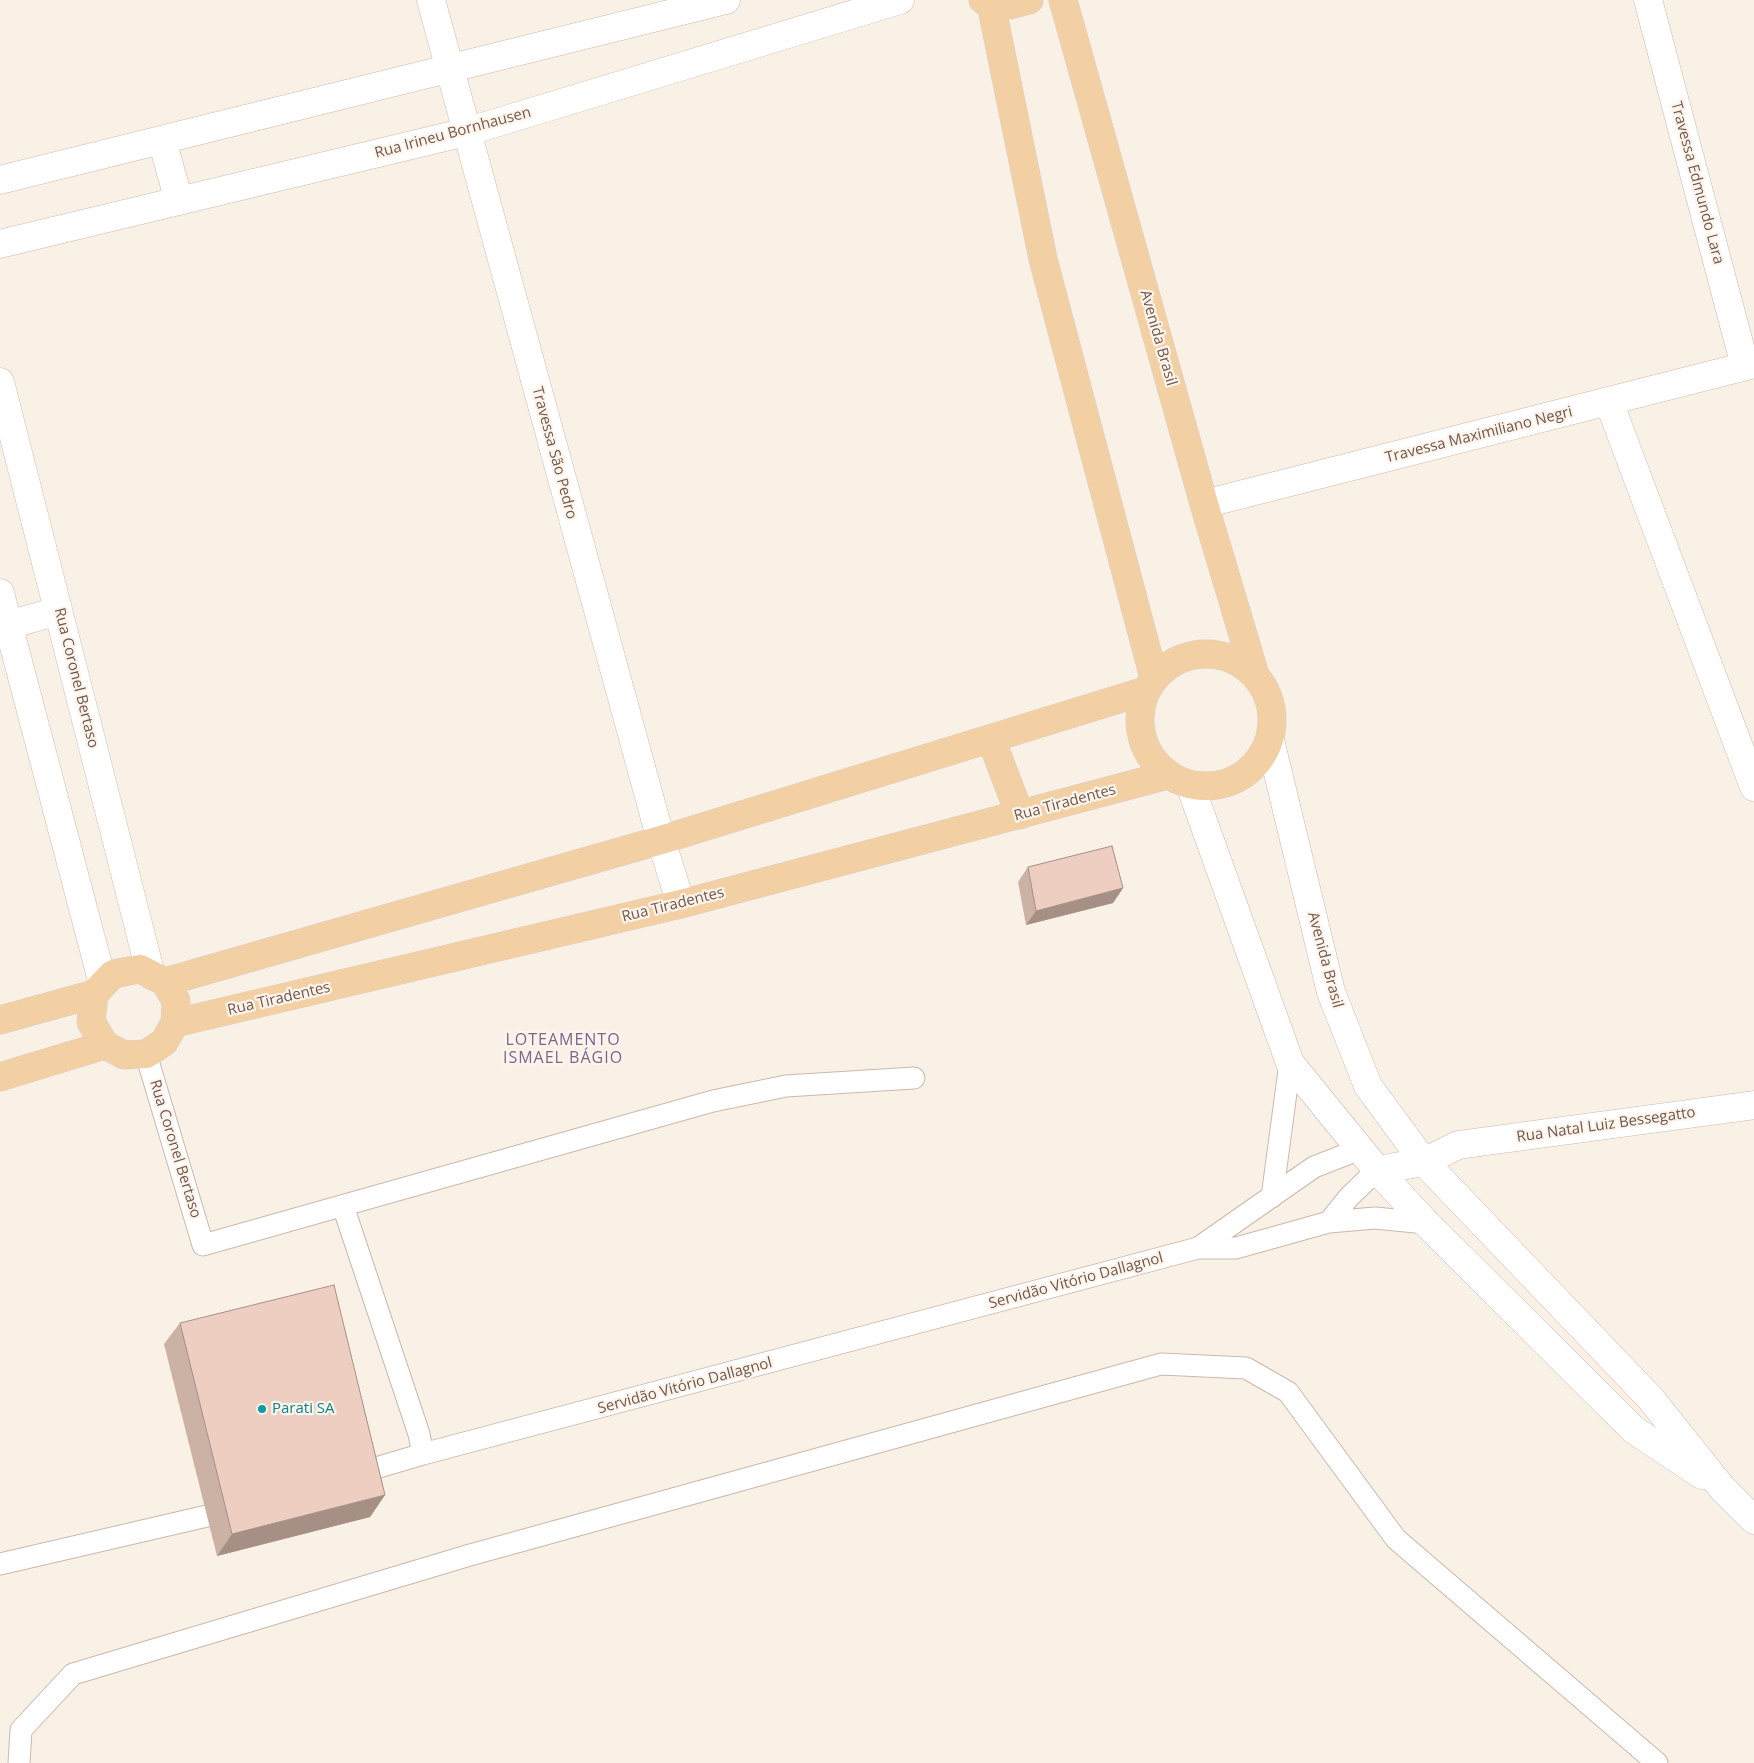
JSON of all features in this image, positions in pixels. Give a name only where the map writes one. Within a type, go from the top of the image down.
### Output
[{"type":"main road","points":[[1029,0],[1010,5],[987,2],[1043,259],[1150,685]]},
{"type":"main road","name":"Avenida Brasil","points":[[1064,0],[1204,504],[1255,674]]},
{"type":"main road","points":[[1192,654],[1215,654],[1237,660],[1255,674],[1267,694],[1269,702],[1272,717],[1270,740],[1258,762],[1239,779],[1215,787],[1179,780],[1151,758],[1141,737],[1139,714],[1150,685],[1171,663],[1192,654]]},
{"type":"main road","points":[[158,978],[661,840],[991,739],[1150,685]]},
{"type":"main road","points":[[991,739],[1020,815]]},
{"type":"main road","name":"Rua Tiradentes","points":[[175,1023],[681,904],[1020,815],[1179,780]]},
{"type":"main road","points":[[140,969],[158,978],[176,1001],[175,1023],[164,1042],[146,1054],[124,1055],[105,1045],[91,1022],[99,990],[113,974],[140,969]]},
{"type":"main road","points":[[0,1020],[99,990]]},
{"type":"main road","points":[[0,1077],[105,1045]]},
{"type":"street","name":"Travessa São Pedro","points":[[431,0],[661,840],[681,904]]},
{"type":"street","points":[[0,180],[726,0]]},
{"type":"street","name":"Rua Irineu Bornhausen","points":[[0,244],[466,132],[900,0]]},
{"type":"street","name":"Travessa Edmundo Lara","points":[[1648,0],[1750,365]]},
{"type":"street","points":[[162,140],[179,201]]},
{"type":"street","name":"Travessa Maximiliano Negri","points":[[1204,504],[1750,365]]},
{"type":"street","name":"Rua Coronel Bertaso","points":[[0,382],[58,611],[158,978]]},
{"type":"street","points":[[1609,402],[1727,711],[1754,787]]},
{"type":"street","points":[[0,593],[99,990]]},
{"type":"street","points":[[8,625],[58,611]]},
{"type":"street","name":"Avenida Brasil","points":[[1270,740],[1331,992],[1368,1086],[1401,1134],[1424,1162],[1652,1399],[1722,1488]]},
{"type":"street","points":[[1179,780],[1290,1063],[1377,1170],[1426,1224],[1634,1430],[1722,1488],[1754,1520]]},
{"type":"street","name":"Rua Natal Luiz Bessegatto","points":[[1401,1134],[1458,1145],[1754,1105]]},
{"type":"street","points":[[1360,1149],[1401,1134]]},
{"type":"street","name":"Rua Natal Luiz Bessegatto","points":[[1377,1170],[1424,1162],[1458,1145]]},
{"type":"lane","name":"Rua Coronel Bertaso","points":[[146,1054],[203,1245],[343,1206]]},
{"type":"lane","points":[[1272,1197],[1290,1063]]},
{"type":"lane","points":[[423,1454],[419,1434],[343,1206],[713,1101],[786,1086],[914,1078]]},
{"type":"lane","points":[[1198,1248],[1314,1167],[1360,1149]]},
{"type":"lane","points":[[1329,1222],[1349,1197],[1377,1170]]},
{"type":"lane","points":[[1198,1248],[1236,1248],[1329,1222],[1376,1218],[1426,1224]]},
{"type":"lane","name":"Servidão Vitório Dallagnol","points":[[359,1473],[423,1454],[1198,1248]]},
{"type":"lane","points":[[19,1763],[21,1730],[73,1674],[470,1555],[1161,1364],[1246,1368],[1288,1392],[1396,1539],[1657,1763]]},
{"type":"lane","points":[[0,1564],[207,1516]]},
{"type":"building","points":[[1112,846],[1123,888],[1036,911],[1028,867]]},
{"type":"building","name":"Parati SA","points":[[334,1285],[385,1495],[232,1534],[180,1323]]},
{"type":"place","name":"Parati SA","points":[[262,1409]]},
{"type":"district","name":"LOTEAMENTO ISMAEL BÁGIO","points":[[563,1049]]}]
